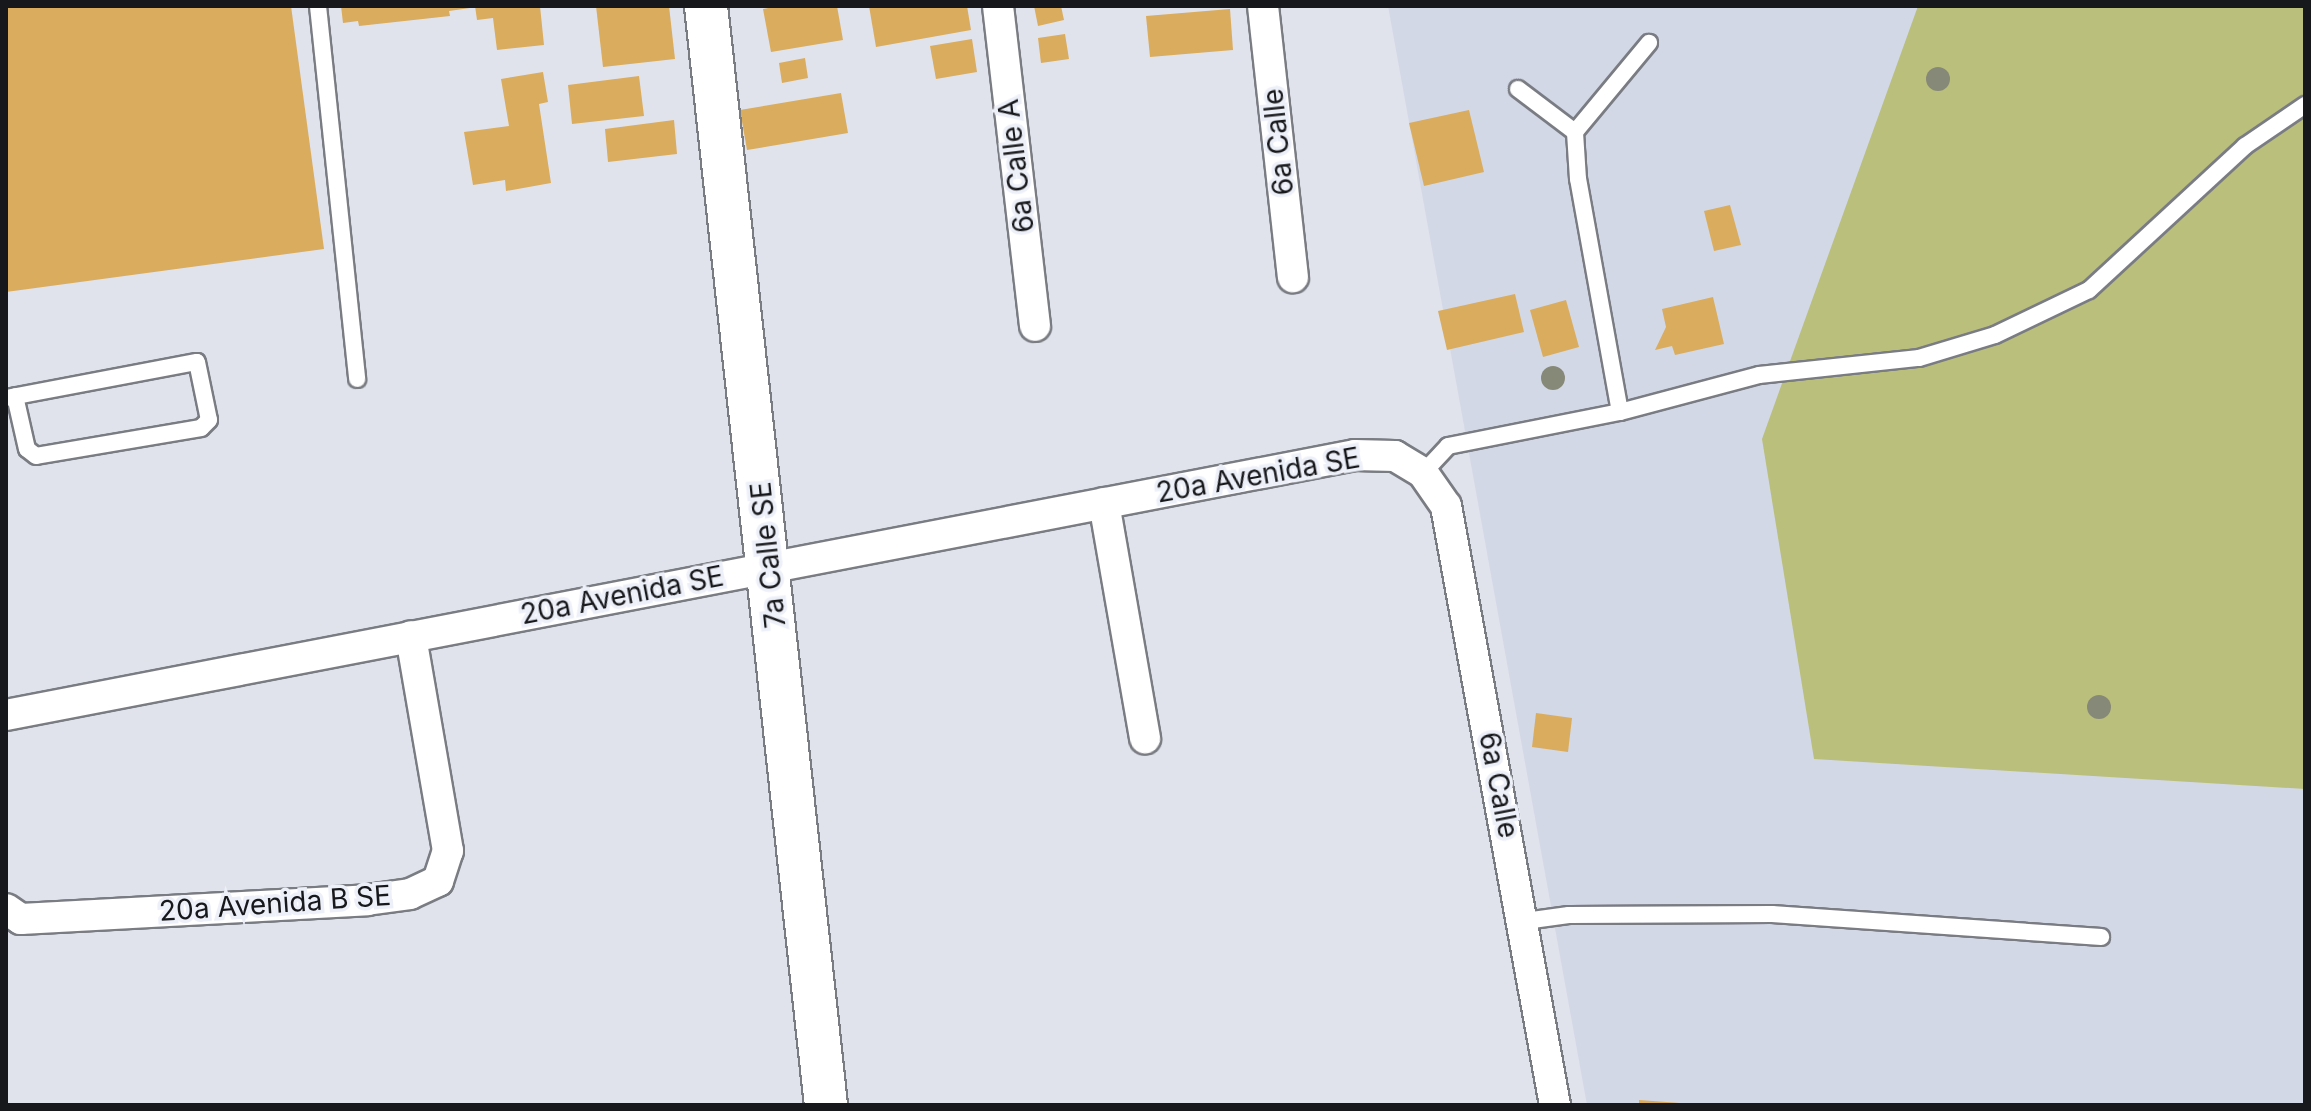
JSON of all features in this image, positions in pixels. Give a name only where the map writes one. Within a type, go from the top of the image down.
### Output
[{"type":"street","name":"7a Calle SE","points":[[706,6],[826,1105]]},
{"type":"street","name":"6a Calle A","points":[[998,6],[1035,326]]},
{"type":"street","name":"6a Calle","points":[[1263,6],[1293,277]]},
{"type":"street","name":"20a Avenida SE","points":[[6,715],[1355,455],[1395,456],[1423,473]]},
{"type":"street","name":"6a Calle","points":[[1423,473],[1446,506],[1525,921],[1555,1105]]},
{"type":"street","points":[[1104,503],[1145,738]]},
{"type":"street","name":"20a Avenida B SE","points":[[6,909],[21,919],[367,900],[410,894],[438,881],[448,851],[411,636]]},
{"type":"lane","points":[[318,6],[357,379]]},
{"type":"lane","points":[[1620,412],[1578,179],[1575,132],[1649,43]]},
{"type":"lane","points":[[1518,89],[1575,132]]},
{"type":"lane","points":[[1423,473],[1448,446],[1620,412],[1759,375],[1919,358],[1995,335],[2089,290],[2245,146],[2305,105]]},
{"type":"lane","points":[[197,362],[209,420],[201,428],[36,456],[27,449],[11,397],[197,362]]},
{"type":"lane","points":[[1525,921],[1569,915],[1772,914],[2101,937]]},
{"type":"shaded area","points":[[1388,6],[2305,6],[2305,1105],[1587,1105]]},
{"type":"green space","points":[[1918,6],[2305,6],[2305,789],[1814,759],[1762,439]]},
{"type":"building","points":[[6,6],[291,6],[324,249],[6,292]]},
{"type":"building","points":[[341,6],[470,8],[449,11],[450,16],[359,26],[358,21],[343,23]]},
{"type":"building","points":[[475,6],[540,6],[544,45],[497,50],[493,18],[477,20]]},
{"type":"building","points":[[596,6],[669,6],[675,59],[603,67]]},
{"type":"building","points":[[837,6],[843,40],[771,52],[763,9]]},
{"type":"building","points":[[869,6],[967,6],[971,30],[876,47]]},
{"type":"building","points":[[1034,6],[1061,6],[1064,20],[1038,26]]},
{"type":"building","points":[[1230,9],[1233,50],[1150,57],[1146,16]]},
{"type":"building","points":[[1065,34],[1069,59],[1041,63],[1038,38]]},
{"type":"building","points":[[972,39],[977,72],[936,79],[930,46]]},
{"type":"building","points":[[805,58],[808,78],[782,83],[779,63]]},
{"type":"building","points":[[543,72],[548,102],[539,104],[551,183],[506,191],[505,180],[473,185],[464,132],[509,126],[501,79]]},
{"type":"building","points":[[639,76],[644,116],[572,124],[568,85]]},
{"type":"building","points":[[841,93],[848,133],[747,150],[740,110]]},
{"type":"building","points":[[1469,110],[1484,172],[1424,186],[1409,123]]},
{"type":"building","points":[[674,120],[677,154],[608,162],[605,129]]},
{"type":"building","points":[[1730,205],[1741,245],[1714,251],[1704,211]]},
{"type":"building","points":[[1515,294],[1524,332],[1447,350],[1438,311]]},
{"type":"building","points":[[1713,297],[1724,344],[1675,355],[1672,346],[1655,350],[1666,327],[1662,309]]},
{"type":"building","points":[[1566,300],[1579,347],[1543,357],[1530,310]]},
{"type":"building","points":[[1536,713],[1572,718],[1568,752],[1532,747]]},
{"type":"building","points":[[1639,1100],[1680,1103],[1680,1105],[1639,1105]]}]
